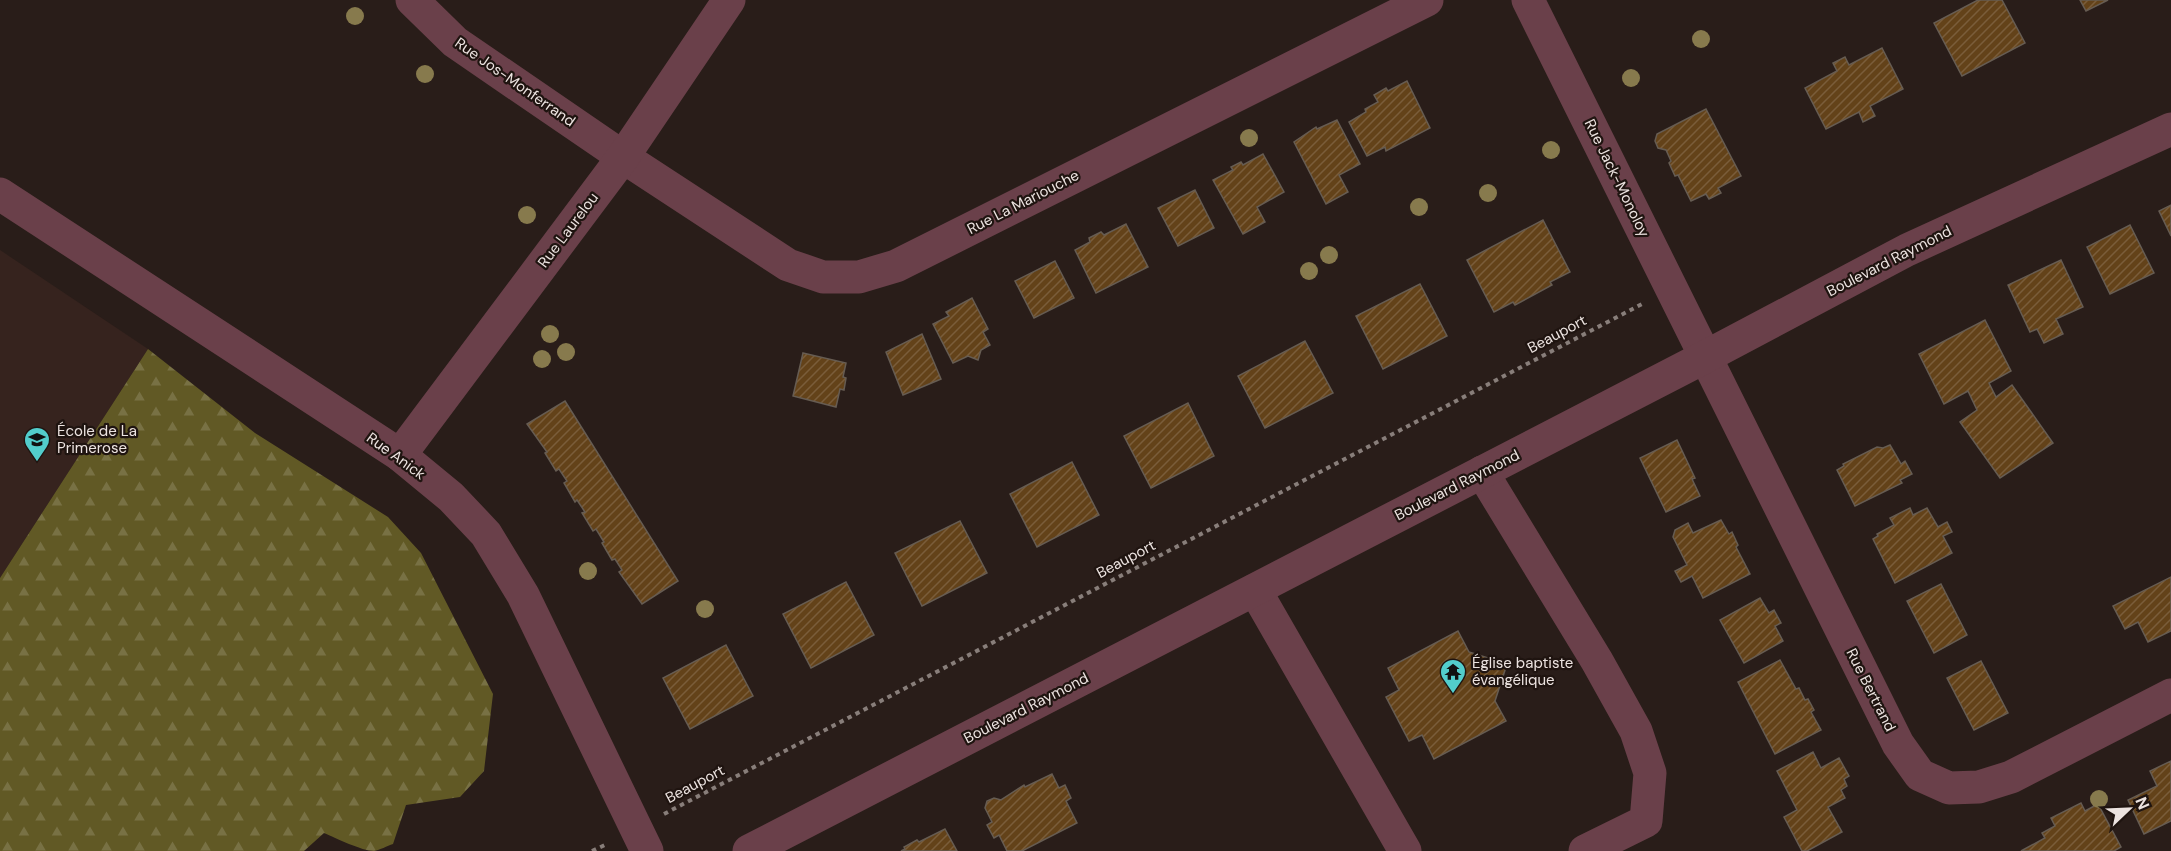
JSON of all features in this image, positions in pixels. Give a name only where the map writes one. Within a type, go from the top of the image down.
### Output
[{"type":"street","name":"Rue Jos-Monferrand","points":[[412,0],[455,42],[623,157]]},
{"type":"street","name":"Rue Laurelou","points":[[400,455],[623,157],[729,0]]},
{"type":"street","name":"Rue La Mariouche","points":[[623,157],[788,265],[823,278],[859,277],[896,266],[1427,0]]},
{"type":"street","name":"Rue Jack-Monoloy","points":[[1528,0],[1705,357]]},
{"type":"street","name":"Boulevard Raymond","points":[[749,851],[1705,357],[1906,250],[2171,129]]},
{"type":"street","name":"Rue Anick","points":[[0,194],[400,455],[451,497],[486,534],[523,595],[642,840]]},
{"type":"street","name":"Rue Bertrand","points":[[1705,357],[1898,744],[1920,775],[1949,788],[1979,787],[2011,777],[2171,695]]},
{"type":"street","points":[[1482,472],[1597,661],[1636,731],[1650,773],[1646,821],[1586,851]]},
{"type":"street","points":[[1255,590],[1405,851]]},
{"type":"path","name":"Beauport","points":[[592,851],[642,840],[1671,288]]},
{"type":"shaded area","name":"École de La Primerose","points":[[0,250],[148,349],[0,578]]},
{"type":"green space","points":[[148,349],[255,433],[388,517],[421,553],[493,694],[484,771],[460,797],[406,805],[393,844],[374,851],[356,847],[324,833],[304,851],[0,851],[0,578]]},
{"type":"building","points":[[1978,0],[2002,0],[2025,43],[1962,76],[1934,23]]},
{"type":"building","points":[[2080,0],[2108,0],[2086,11]]},
{"type":"building","points":[[1882,48],[1903,89],[1870,106],[1875,116],[1863,122],[1859,112],[1826,129],[1805,88],[1837,71],[1833,63],[1845,57],[1849,65]]},
{"type":"building","points":[[1407,81],[1430,128],[1386,151],[1385,147],[1367,156],[1349,122],[1378,102],[1374,95]]},
{"type":"building","points":[[1706,109],[1741,176],[1718,188],[1721,193],[1709,199],[1706,194],[1691,201],[1678,175],[1675,176],[1666,150],[1658,148],[1655,141],[1657,134]]},
{"type":"building","points":[[1337,120],[1360,164],[1339,175],[1348,192],[1326,204],[1294,142],[1316,127],[1317,129]]},
{"type":"building","points":[[1263,154],[1284,192],[1257,207],[1265,222],[1243,234],[1213,180],[1233,170],[1231,167],[1241,162],[1243,165]]},
{"type":"building","points":[[1195,190],[1214,228],[1178,246],[1158,208]]},
{"type":"building","points":[[2171,205],[2171,236],[2159,211]]},
{"type":"building","points":[[1543,220],[1570,272],[1550,282],[1552,285],[1515,305],[1513,302],[1494,312],[1467,260]]},
{"type":"building","points":[[1126,224],[1148,267],[1096,293],[1075,250],[1090,242],[1089,238],[1101,232],[1104,235]]},
{"type":"building","points":[[2130,225],[2154,273],[2110,294],[2087,247]]},
{"type":"building","points":[[2061,260],[2083,307],[2056,319],[2063,334],[2044,343],[2037,329],[2030,332],[2008,285]]},
{"type":"building","points":[[1055,261],[1074,298],[1034,318],[1015,281]]},
{"type":"building","points":[[1420,284],[1447,336],[1383,369],[1356,316]]},
{"type":"building","points":[[972,298],[988,329],[983,332],[990,345],[981,350],[978,360],[968,356],[953,363],[933,324],[949,316],[946,312]]},
{"type":"building","points":[[1985,320],[2011,371],[1989,383],[1996,397],[2012,385],[2053,443],[2000,478],[1960,422],[1977,410],[1968,391],[1944,404],[1919,354]]},
{"type":"building","points":[[922,334],[941,379],[903,395],[886,352]]},
{"type":"building","points":[[1305,341],[1333,393],[1265,428],[1238,376]]},
{"type":"building","points":[[803,353],[846,363],[843,377],[846,378],[844,390],[840,389],[836,407],[793,396]]},
{"type":"building","points":[[565,401],[678,581],[642,604],[619,572],[622,570],[615,559],[612,560],[596,529],[593,531],[582,513],[585,512],[577,500],[575,502],[564,483],[567,481],[559,469],[556,471],[545,453],[547,452],[527,424]]},
{"type":"building","points":[[1188,403],[1214,456],[1151,488],[1124,436]]},
{"type":"building","points":[[1677,440],[1695,478],[1692,479],[1700,496],[1666,512],[1640,458]]},
{"type":"building","points":[[1890,445],[1901,464],[1905,461],[1912,474],[1900,480],[1902,483],[1855,506],[1837,470],[1844,466],[1843,464],[1877,447],[1883,448]]},
{"type":"building","points":[[1072,462],[1099,515],[1037,547],[1010,494]]},
{"type":"building","points":[[1910,508],[1913,515],[1927,508],[1938,527],[1947,522],[1952,532],[1943,536],[1952,553],[1895,583],[1873,539],[1878,536],[1877,534],[1894,525],[1890,518]]},
{"type":"building","points":[[1721,520],[1729,534],[1732,532],[1738,545],[1736,547],[1750,574],[1703,598],[1692,576],[1681,582],[1675,571],[1687,565],[1673,537],[1675,530],[1688,523],[1693,533]]},
{"type":"building","points":[[960,521],[987,573],[922,606],[895,553]]},
{"type":"building","points":[[2171,577],[2171,631],[2148,642],[2138,622],[2125,629],[2113,606]]},
{"type":"building","points":[[846,582],[874,635],[811,668],[783,614]]},
{"type":"building","points":[[1941,584],[1967,635],[1934,653],[1907,601]]},
{"type":"building","points":[[1760,598],[1769,613],[1774,610],[1781,623],[1775,626],[1783,641],[1744,663],[1720,620]]},
{"type":"building","points":[[1458,631],[1469,652],[1507,664],[1495,701],[1506,721],[1434,759],[1422,735],[1409,741],[1386,697],[1399,690],[1388,668]]},
{"type":"building","points":[[726,645],[753,696],[690,729],[663,678]]},
{"type":"building","points":[[1780,660],[1796,689],[1799,688],[1805,700],[1808,699],[1814,710],[1811,712],[1821,730],[1775,754],[1738,682]]},
{"type":"building","points":[[1981,661],[2008,713],[1974,730],[1947,678]]},
{"type":"building","points":[[1813,752],[1821,768],[1839,758],[1849,776],[1844,779],[1847,786],[1841,790],[1845,798],[1828,807],[1842,832],[1807,851],[1802,851],[1784,817],[1797,810],[1777,771]]},
{"type":"building","points":[[2171,761],[2171,821],[2144,834],[2128,800],[2157,786],[2150,771]]},
{"type":"building","points":[[1052,774],[1059,788],[1065,785],[1071,798],[1066,801],[1077,823],[1022,851],[1007,851],[999,835],[994,838],[987,825],[992,822],[985,808],[987,801],[994,798],[1001,800],[1024,785],[1025,787]]},
{"type":"building","points":[[2081,803],[2085,811],[2098,804],[2121,847],[2114,851],[2021,851],[2045,838],[2042,833],[2055,826],[2051,818]]},
{"type":"building","points":[[945,829],[957,851],[901,851],[917,840],[919,842]]},
{"type":"place","name":"École de La Primerose","points":[[37,463]]},
{"type":"place","name":"Église baptiste évangélique","points":[[1453,695]]}]
